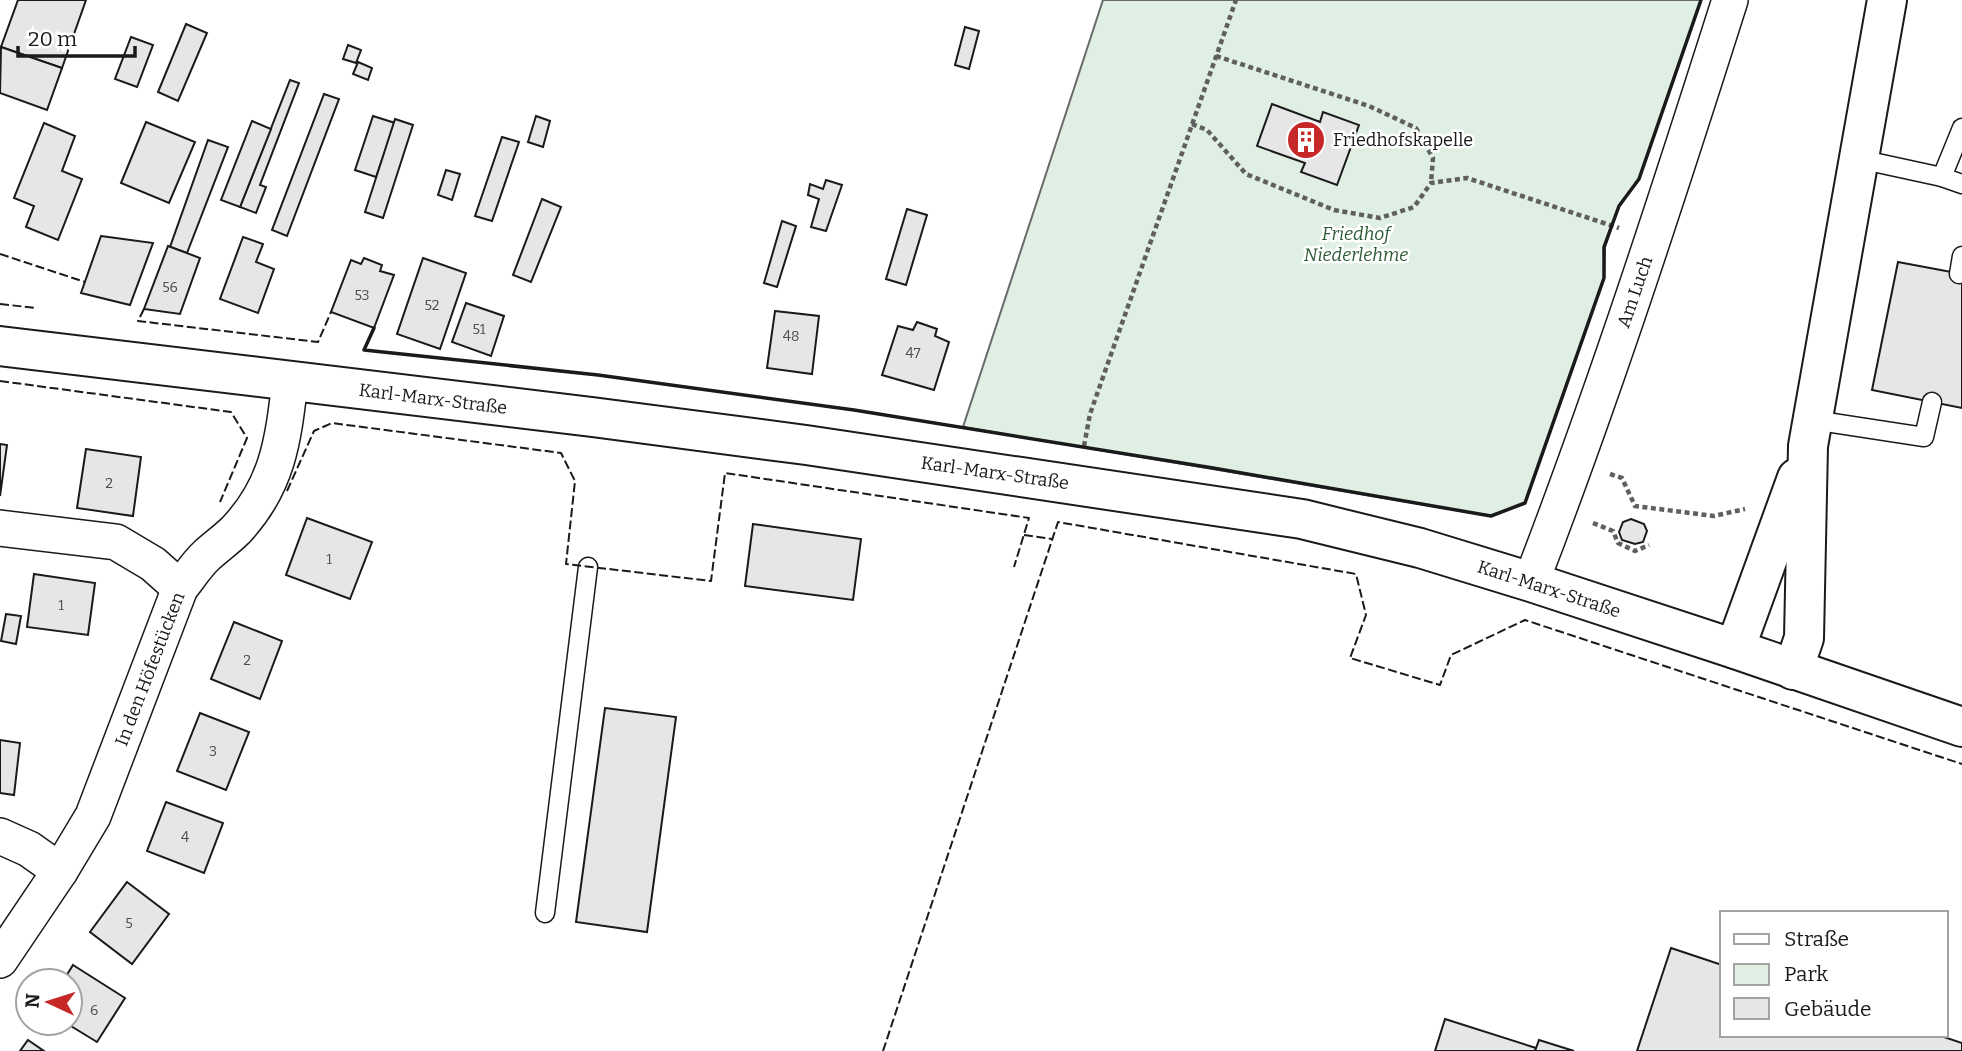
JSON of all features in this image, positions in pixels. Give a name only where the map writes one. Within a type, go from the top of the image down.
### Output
[{"type":"street","name":"Am Luch","points":[[1531,582],[1653,240],[1730,0]]},
{"type":"street","points":[[1735,649],[1810,433],[1886,0]]},
{"type":"street","name":"Karl-Marx-Straße","points":[[0,346],[806,445],[1303,519],[1420,548],[1531,582],[1962,727]]},
{"type":"street","name":"In den Höfestücken","points":[[0,960],[60,871],[93,816],[180,588],[205,557],[235,531],[262,497],[277,463],[290,382]]},
{"type":"street","points":[[1793,670],[1804,638],[1810,433]]},
{"type":"street","points":[[0,528],[116,542],[153,564],[180,588]]},
{"type":"street","points":[[0,836],[29,849],[60,871]]},
{"type":"lane","points":[[1942,177],[1959,147],[1962,128]]},
{"type":"lane","points":[[1859,159],[1962,184]]},
{"type":"lane","points":[[1810,433],[1924,437],[1932,402]]},
{"type":"lane","points":[[545,913],[588,567]]},
{"type":"path","points":[[1077,485],[1090,414],[1236,0]]},
{"type":"path","points":[[1192,124],[1207,130],[1246,174],[1334,209],[1380,218],[1414,207],[1431,183],[1433,158],[1416,128],[1369,106],[1216,56]]},
{"type":"path","points":[[1431,183],[1468,178],[1653,240]]},
{"type":"path","points":[[1575,463],[1622,478],[1635,506],[1714,516],[1790,497]]},
{"type":"path","points":[[1558,510],[1613,531],[1618,543],[1635,551],[1649,545]]},
{"type":"green space","name":"Friedhof Niederlehme","points":[[1103,0],[1701,0],[1639,179],[1619,206],[1605,247],[1604,278],[1525,503],[1491,516],[963,427]]},
{"type":"building","points":[[18,0],[86,0],[62,68],[1,47]]},
{"type":"building","points":[[186,24],[207,33],[178,101],[158,92]]},
{"type":"building","points":[[965,27],[979,31],[969,69],[955,65]]},
{"type":"building","points":[[131,37],[153,45],[137,87],[115,79]]},
{"type":"building","points":[[348,45],[361,50],[356,63],[343,59]]},
{"type":"building","points":[[1,47],[62,68],[47,110],[0,93]]},
{"type":"building","points":[[358,62],[372,68],[368,80],[353,74]]},
{"type":"building","points":[[290,80],[299,83],[260,185],[266,187],[256,213],[240,207]]},
{"type":"building","points":[[324,94],[339,99],[287,236],[272,230]]},
{"type":"building","name":"Friedhofskapelle","points":[[1272,104],[1320,122],[1323,112],[1359,125],[1337,185],[1301,172],[1305,163],[1257,146]]},
{"type":"building","points":[[373,116],[395,123],[376,177],[355,170]]},
{"type":"building","points":[[536,116],[550,121],[543,147],[528,142]]},
{"type":"building","points":[[395,119],[413,125],[383,218],[365,212]]},
{"type":"building","points":[[252,121],[271,129],[240,207],[221,200]]},
{"type":"building","points":[[146,122],[195,142],[169,203],[121,183]]},
{"type":"building","points":[[44,123],[75,136],[62,171],[82,179],[58,240],[26,227],[34,206],[14,198]]},
{"type":"building","points":[[502,137],[519,142],[492,221],[475,216]]},
{"type":"building","points":[[208,140],[228,147],[187,253],[170,247]]},
{"type":"building","points":[[446,170],[460,174],[452,200],[438,195]]},
{"type":"building","points":[[826,180],[842,185],[826,231],[811,227],[819,199],[808,195],[810,184],[823,189]]},
{"type":"building","points":[[542,199],[561,207],[531,282],[513,275]]},
{"type":"building","points":[[907,209],[927,215],[906,285],[886,279]]},
{"type":"building","points":[[782,221],[796,226],[777,287],[764,283]]},
{"type":"building","points":[[101,236],[153,243],[130,305],[81,293]]},
{"type":"building","points":[[243,237],[263,244],[256,262],[274,269],[258,313],[220,299]]},
{"type":"building","points":[[168,246],[200,258],[180,314],[144,309]]},
{"type":"building","points":[[364,258],[382,265],[380,271],[394,275],[374,328],[331,312],[351,260],[361,264]]},
{"type":"building","points":[[423,258],[466,273],[440,349],[397,334]]},
{"type":"building","points":[[1898,262],[1962,274],[1962,408],[1872,390]]},
{"type":"building","points":[[466,303],[504,316],[491,356],[452,342]]},
{"type":"building","points":[[775,311],[819,316],[812,374],[767,368]]},
{"type":"building","points":[[917,322],[937,329],[935,336],[949,342],[934,390],[882,375],[898,326],[913,330]]},
{"type":"building","points":[[0,444],[7,445],[0,496]]},
{"type":"building","points":[[86,449],[141,457],[133,516],[77,508]]},
{"type":"building","points":[[307,518],[372,542],[350,599],[286,575]]},
{"type":"building","points":[[1631,519],[1644,524],[1647,531],[1643,542],[1635,544],[1622,540],[1619,532],[1623,522]]},
{"type":"building","points":[[753,524],[861,539],[853,600],[745,586]]},
{"type":"building","points":[[34,574],[95,583],[88,635],[27,627]]},
{"type":"building","points":[[6,614],[21,616],[16,644],[1,641]]},
{"type":"building","points":[[234,622],[282,641],[260,699],[211,679]]},
{"type":"building","points":[[605,708],[676,717],[647,932],[576,922]]},
{"type":"building","points":[[200,713],[249,732],[226,790],[177,771]]},
{"type":"building","points":[[0,740],[20,743],[14,795],[0,793]]},
{"type":"building","points":[[166,802],[223,823],[204,873],[147,851]]},
{"type":"building","points":[[127,882],[169,914],[132,964],[90,932]]},
{"type":"building","points":[[1671,948],[1720,964],[1720,1037],[1944,1037],[1962,1043],[1962,1051],[1637,1051]]},
{"type":"building","points":[[84,972],[125,998],[97,1042],[84,1034]]},
{"type":"building","points":[[1445,1019],[1536,1048],[1535,1051],[1435,1051]]},
{"type":"building","points":[[28,1040],[44,1051],[20,1051]]},
{"type":"building","points":[[1539,1040],[1574,1051],[1535,1051]]},
{"type":"fence","points":[[0,254],[85,282]]},
{"type":"fence","points":[[0,304],[36,308]]},
{"type":"fence","points":[[144,309],[138,321],[318,342],[331,312]]},
{"type":"fence","points":[[0,381],[231,412],[247,438],[220,502]]},
{"type":"fence","points":[[287,491],[314,431],[332,423],[561,453],[575,481],[566,564],[711,581],[725,473],[1029,518],[1014,567]]},
{"type":"fence","points":[[883,1051],[1058,522],[1356,574],[1366,615],[1350,658],[1440,685],[1451,655],[1525,620],[1962,764]]},
{"type":"fence","points":[[1024,535],[1052,539]]},
{"type":"wall","points":[[374,328],[364,350],[598,375],[854,410],[1491,516],[1525,503],[1604,278],[1604,247],[1619,206],[1639,179],[1701,0]]},
{"type":"place","name":"Friedhofskapelle","points":[[1306,140]]}]
